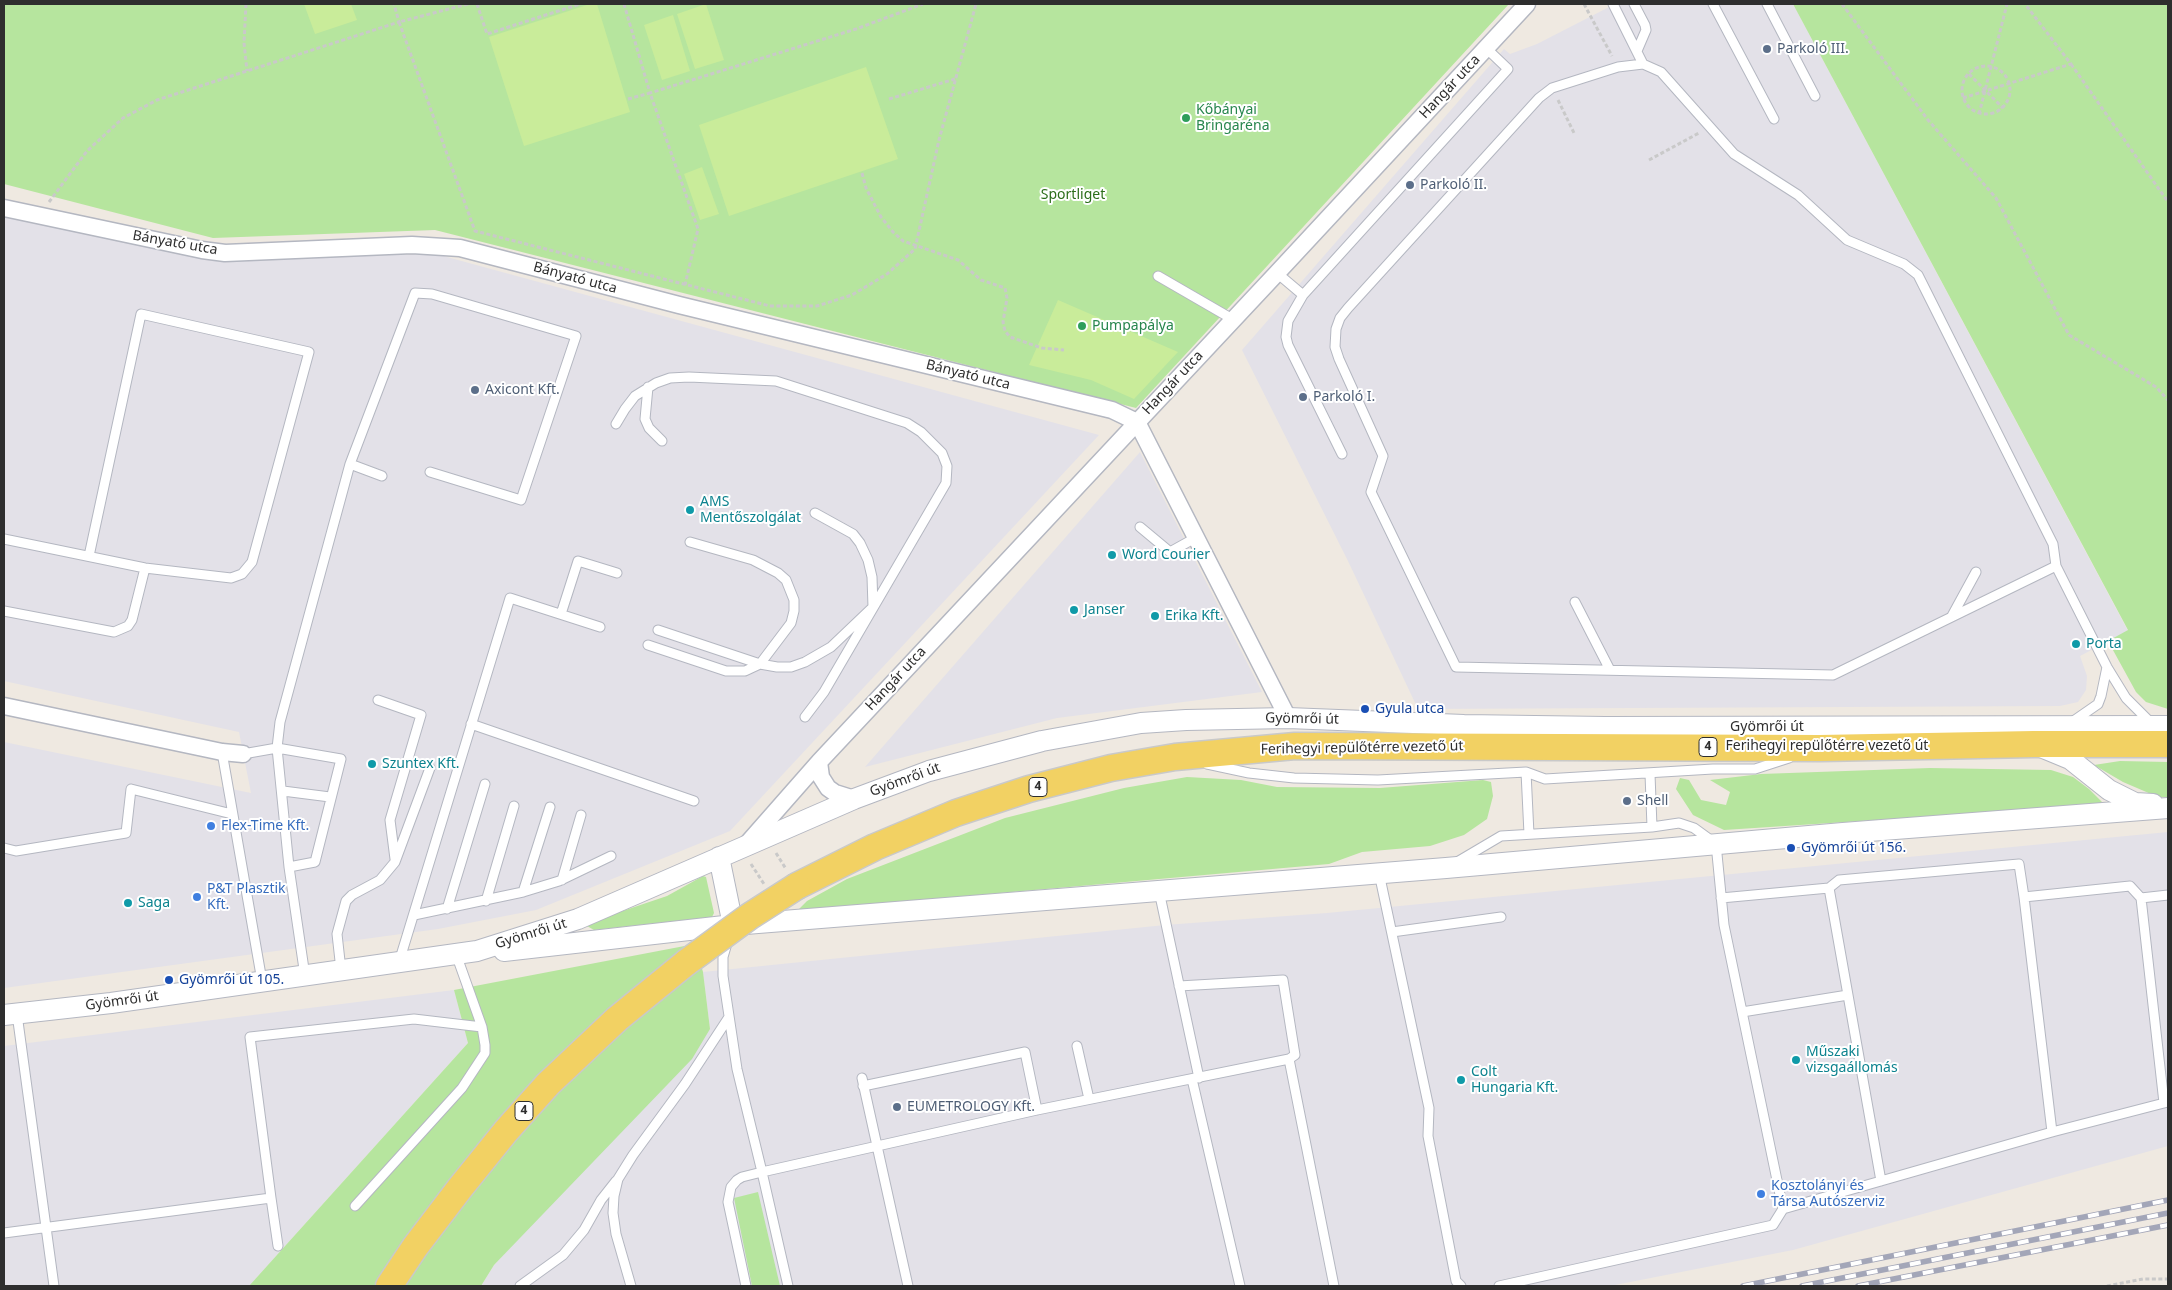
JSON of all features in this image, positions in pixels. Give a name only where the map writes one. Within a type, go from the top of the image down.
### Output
[{"type":"main road","name":"Ferihegyi repülőtérre vezető út","points":[[389,1286],[415,1247],[460,1188],[548,1084],[617,1019],[687,962],[750,916],[797,886],[875,847],[956,813],[1029,789],[1111,768],[1175,757],[1295,746],[1416,748],[1597,746],[1820,748],[2034,744],[2164,732]]},
{"type":"street","name":"Hangár utca","points":[[744,847],[819,762],[1278,273],[1527,4]]},
{"type":"street","name":"Bányató utca","points":[[4,208],[202,250],[225,252],[412,245],[460,248],[679,305],[1112,410],[1137,422]]},
{"type":"street","points":[[1137,422],[1288,718]]},
{"type":"street","points":[[4,706],[222,752],[244,754]]},
{"type":"street","name":"Gyömrői út","points":[[477,951],[578,919],[854,799],[946,765],[1042,741],[1141,723],[1288,718],[1464,725],[1721,727],[2065,726],[2164,732]]},
{"type":"street","points":[[2034,744],[2070,759],[2109,790],[2135,803],[2168,804]]},
{"type":"street","points":[[819,762],[820,777],[828,788],[854,799]]},
{"type":"street","name":"Gyömrői út","points":[[10,1015],[262,982],[477,951],[512,951],[733,925],[1379,874],[1716,844],[2168,808]]},
{"type":"street","points":[[719,857],[733,925]]},
{"type":"lane","points":[[1612,4],[1643,64]]},
{"type":"lane","points":[[1634,4],[1646,30],[1637,51]]},
{"type":"lane","points":[[1713,4],[1774,119]]},
{"type":"lane","points":[[1767,4],[1815,96]]},
{"type":"lane","points":[[1342,454],[1286,337],[1291,312],[1303,295],[1508,69],[1486,48]]},
{"type":"lane","points":[[2056,566],[1833,675],[1456,667],[1371,492],[1383,456],[1335,348],[1336,329],[1340,318],[1348,308],[1539,98],[1552,88],[1618,67],[1643,64],[1661,72],[1734,154],[1798,195],[1847,240],[1904,264],[1918,275],[2053,544],[2056,566],[2107,667],[2126,698],[2164,732]]},
{"type":"lane","points":[[1278,273],[1303,295]]},
{"type":"lane","points":[[1158,276],[1234,320]]},
{"type":"lane","points":[[305,976],[289,867],[283,791],[277,748],[280,722],[350,464],[415,293],[432,294],[576,336],[521,500],[430,472]]},
{"type":"lane","points":[[4,538],[145,568],[230,578],[242,574],[252,562],[310,352],[141,314],[89,556]]},
{"type":"lane","points":[[616,424],[624,409],[635,396],[648,387],[670,378],[689,377],[776,382],[907,423],[934,443],[942,453],[947,466],[946,483],[824,692],[805,717]]},
{"type":"lane","points":[[648,387],[645,419],[648,428],[662,441]]},
{"type":"lane","points":[[350,464],[382,476]]},
{"type":"lane","points":[[658,630],[777,668],[792,667],[818,656],[831,647],[873,607],[872,577],[868,560],[860,543],[842,527],[815,513]]},
{"type":"lane","points":[[1140,527],[1170,552],[1196,537]]},
{"type":"lane","points":[[648,645],[726,671],[745,671],[760,664],[791,623],[794,600],[786,580],[767,565],[690,542]]},
{"type":"lane","points":[[561,614],[578,561],[617,573]]},
{"type":"lane","points":[[4,611],[114,632],[128,626],[132,620],[145,568]]},
{"type":"lane","points":[[1951,617],[1976,572]]},
{"type":"lane","points":[[399,962],[510,598],[600,628]]},
{"type":"lane","points":[[1575,602],[1610,670]]},
{"type":"lane","points":[[2065,726],[2098,704],[2102,696],[2107,667]]},
{"type":"lane","points":[[378,700],[421,715],[390,820],[395,862]]},
{"type":"lane","points":[[471,724],[694,801]]},
{"type":"lane","points":[[1597,746],[1721,727]]},
{"type":"lane","points":[[244,754],[277,748],[342,759],[330,797],[315,862],[289,867]]},
{"type":"lane","points":[[1175,757],[1249,773],[1294,778],[1378,780],[1526,772],[1545,779],[1713,769],[1755,769],[1820,748]]},
{"type":"lane","points":[[222,752],[262,982]]},
{"type":"lane","points":[[341,970],[337,934],[346,901],[352,895],[380,880],[395,862],[430,768]]},
{"type":"lane","points":[[1526,772],[1529,834]]},
{"type":"lane","points":[[1650,774],[1652,827]]},
{"type":"lane","points":[[447,909],[485,784]]},
{"type":"lane","points":[[4,848],[16,850],[126,834],[131,789],[232,814]]},
{"type":"lane","points":[[283,791],[330,797]]},
{"type":"lane","points":[[486,901],[514,806]]},
{"type":"lane","points":[[522,892],[550,807]]},
{"type":"lane","points":[[562,880],[581,815]]},
{"type":"lane","points":[[1446,868],[1501,836],[1652,827],[1679,823],[1694,828],[1716,844],[1721,898],[1742,1012],[1783,1209]]},
{"type":"lane","points":[[414,915],[522,892],[562,880],[611,856]]},
{"type":"lane","points":[[1721,898],[1829,888],[1839,880],[2019,864],[2052,1132]]},
{"type":"lane","points":[[1379,874],[1429,1108],[1428,1136],[1456,1281],[1461,1286]]},
{"type":"lane","points":[[1498,1286],[1773,1225],[1783,1209],[2052,1132],[2166,1102],[2141,898],[2130,886],[2024,897]]},
{"type":"lane","points":[[1829,888],[1881,1181]]},
{"type":"lane","points":[[1159,891],[1196,1079],[1240,1286]]},
{"type":"lane","points":[[2141,898],[2168,895]]},
{"type":"lane","points":[[1392,932],[1501,917]]},
{"type":"lane","points":[[733,925],[723,957],[723,976],[729,1017],[737,1069],[788,1286]]},
{"type":"lane","points":[[356,1206],[462,1088],[484,1053],[485,1045],[482,1028],[456,954]]},
{"type":"lane","points":[[746,1286],[728,1202],[731,1187],[742,1177],[1037,1110],[1289,1059],[1295,1055],[1283,980],[1179,986]]},
{"type":"lane","points":[[1742,1012],[1848,995]]},
{"type":"lane","points":[[10,1015],[54,1286]]},
{"type":"lane","points":[[520,1286],[563,1255],[584,1230],[601,1200],[618,1179],[633,1155],[689,1078],[729,1017]]},
{"type":"lane","points":[[278,1246],[250,1037],[414,1019],[482,1028]]},
{"type":"lane","points":[[1077,1046],[1089,1099]]},
{"type":"lane","points":[[908,1286],[863,1082],[1025,1052],[1037,1110]]},
{"type":"lane","points":[[1289,1059],[1334,1286]]},
{"type":"lane","points":[[618,1179],[613,1213],[616,1234],[631,1286]]},
{"type":"lane","points":[[4,1233],[271,1198]]},
{"type":"path","points":[[246,4],[244,43],[247,71]]},
{"type":"path","points":[[394,4],[475,231],[770,306],[817,306],[852,295],[887,274],[915,249],[939,140],[976,4]]},
{"type":"path","points":[[38,216],[87,151],[124,118],[157,100],[399,22],[468,4]]},
{"type":"path","points":[[477,4],[487,34],[580,4]]},
{"type":"path","points":[[624,4],[650,93],[698,229],[686,284],[679,305]]},
{"type":"path","points":[[628,99],[856,29],[923,4]]},
{"type":"path","points":[[1584,4],[1618,67]]},
{"type":"path","points":[[1842,4],[1928,120],[1996,198],[2069,335],[2156,387],[2168,400]]},
{"type":"path","points":[[1980,114],[2007,4]]},
{"type":"path","points":[[2025,4],[2071,64],[2168,202]]},
{"type":"path","points":[[1963,98],[2071,64]]},
{"type":"path","points":[[1991,66],[2001,71],[2010,84],[2009,100],[2003,108],[1990,114],[1980,114],[1971,109],[1963,98],[1962,88],[1968,74],[1979,67],[1991,66]]},
{"type":"path","points":[[1968,74],[2003,108]]},
{"type":"path","points":[[889,99],[956,79]]},
{"type":"path","points":[[1552,88],[1576,135]]},
{"type":"path","points":[[1649,160],[1710,127]]},
{"type":"path","points":[[862,173],[866,188],[881,217],[893,232],[904,240],[958,260],[981,280],[1005,288],[1007,298],[1003,322],[1005,331],[1010,337],[1042,348],[1064,350]]},
{"type":"path","points":[[776,852],[797,886]]},
{"type":"path","points":[[2106,1286],[2143,1279],[2168,1279]]},
{"type":"shaded area","points":[[1615,4],[1793,4],[2128,631],[2080,656],[2087,676],[2086,690],[2078,702],[2060,706],[1418,709],[1348,561],[1242,350],[1504,49],[1510,54],[1537,44]]},
{"type":"shaded area","points":[[4,213],[201,258],[436,254],[1099,435],[730,831],[536,910],[438,929],[4,988],[4,742],[251,793],[239,732],[4,681]]},
{"type":"shaded area","points":[[1140,452],[1262,692],[1057,718],[865,767]]},
{"type":"shaded area","points":[[2168,832],[2168,1146],[1793,1250],[1610,1286],[481,1286],[494,1265],[710,1029],[703,972],[1165,925],[1327,913]]},
{"type":"shaded area","points":[[454,990],[468,1043],[249,1286],[4,1286],[4,1046]]},
{"type":"green space","name":"Sportliget","points":[[4,4],[1509,4],[1136,408],[435,230],[213,238],[4,184]]},
{"type":"green space","points":[[304,4],[351,4],[357,20],[315,34]]},
{"type":"green space","points":[[590,4],[597,4],[630,112],[524,146],[489,37]]},
{"type":"green space","points":[[706,4],[724,60],[695,69],[677,14]]},
{"type":"green space","points":[[1793,4],[2168,4],[2168,709],[2146,702],[2136,692],[2108,641],[2128,630]]},
{"type":"green space","points":[[673,15],[690,71],[662,80],[644,25]]},
{"type":"green space","points":[[866,67],[898,159],[729,216],[699,125]]},
{"type":"green space","points":[[702,167],[719,214],[700,220],[684,174]]},
{"type":"green space","name":"Pumpapálya","points":[[1058,300],[1178,352],[1134,399],[1091,380],[1029,365]]},
{"type":"green space","points":[[2120,761],[2168,762],[2168,797],[2158,797],[2123,782],[2094,765]]},
{"type":"green space","points":[[1930,768],[2051,770],[2073,777],[2089,789],[2105,805],[1724,830],[1693,815],[1676,789],[1680,778],[1689,780],[1701,800],[1726,805],[1730,792],[1710,780],[1761,774]]},
{"type":"green space","points":[[1187,777],[1241,780],[1277,787],[1380,788],[1483,780],[1491,782],[1493,796],[1487,819],[1464,835],[1430,846],[1362,852],[1329,864],[797,911],[807,901],[847,879],[1005,818],[1124,788]]},
{"type":"green space","points":[[703,876],[706,877],[714,913],[712,917],[594,930],[587,926],[587,923],[667,896]]},
{"type":"green space","points":[[695,944],[703,972],[710,1029],[692,1059],[494,1265],[481,1286],[249,1286],[468,1043],[454,990]]},
{"type":"green space","points":[[758,1192],[780,1286],[752,1286],[734,1198]]},
{"type":"railway","points":[[1743,1286],[2168,1200]]},
{"type":"railway","points":[[1802,1286],[2168,1213]]},
{"type":"railway","points":[[1858,1286],[2168,1225]]},
{"type":"place","name":"Parkoló III.","points":[[1767,49]]},
{"type":"place","name":"Kőbányai Bringaréna","points":[[1186,118]]},
{"type":"place","name":"Parkoló II.","points":[[1410,185]]},
{"type":"place","name":"Pumpapálya","points":[[1082,326]]},
{"type":"place","name":"Axicont Kft.","points":[[475,390]]},
{"type":"place","name":"Parkoló I.","points":[[1303,397]]},
{"type":"place","name":"AMS Mentőszolgálat","points":[[690,510]]},
{"type":"place","name":"Word Courier","points":[[1112,555]]},
{"type":"place","name":"Janser","points":[[1074,610]]},
{"type":"place","name":"Erika Kft.","points":[[1155,616]]},
{"type":"place","name":"Porta","points":[[2076,644]]},
{"type":"place","name":"Gyula utca","points":[[1365,709]]},
{"type":"place","name":"Szuntex Kft.","points":[[372,764]]},
{"type":"place","name":"Shell","points":[[1627,801]]},
{"type":"place","name":"Flex-Time Kft.","points":[[211,826]]},
{"type":"place","name":"Gyömrői út 156.","points":[[1791,848]]},
{"type":"place","name":"P&T Plasztik Kft.","points":[[197,897]]},
{"type":"place","name":"Saga","points":[[128,903]]},
{"type":"place","name":"Gyömrői út 105.","points":[[169,980]]},
{"type":"place","name":"Műszaki vizsgaállomás","points":[[1796,1060]]},
{"type":"place","name":"Colt Hungaria Kft.","points":[[1461,1080]]},
{"type":"place","name":"EUMETROLOGY Kft.","points":[[897,1107]]},
{"type":"place","name":"Kosztolányi és Társa Autószerviz","points":[[1761,1194]]}]
